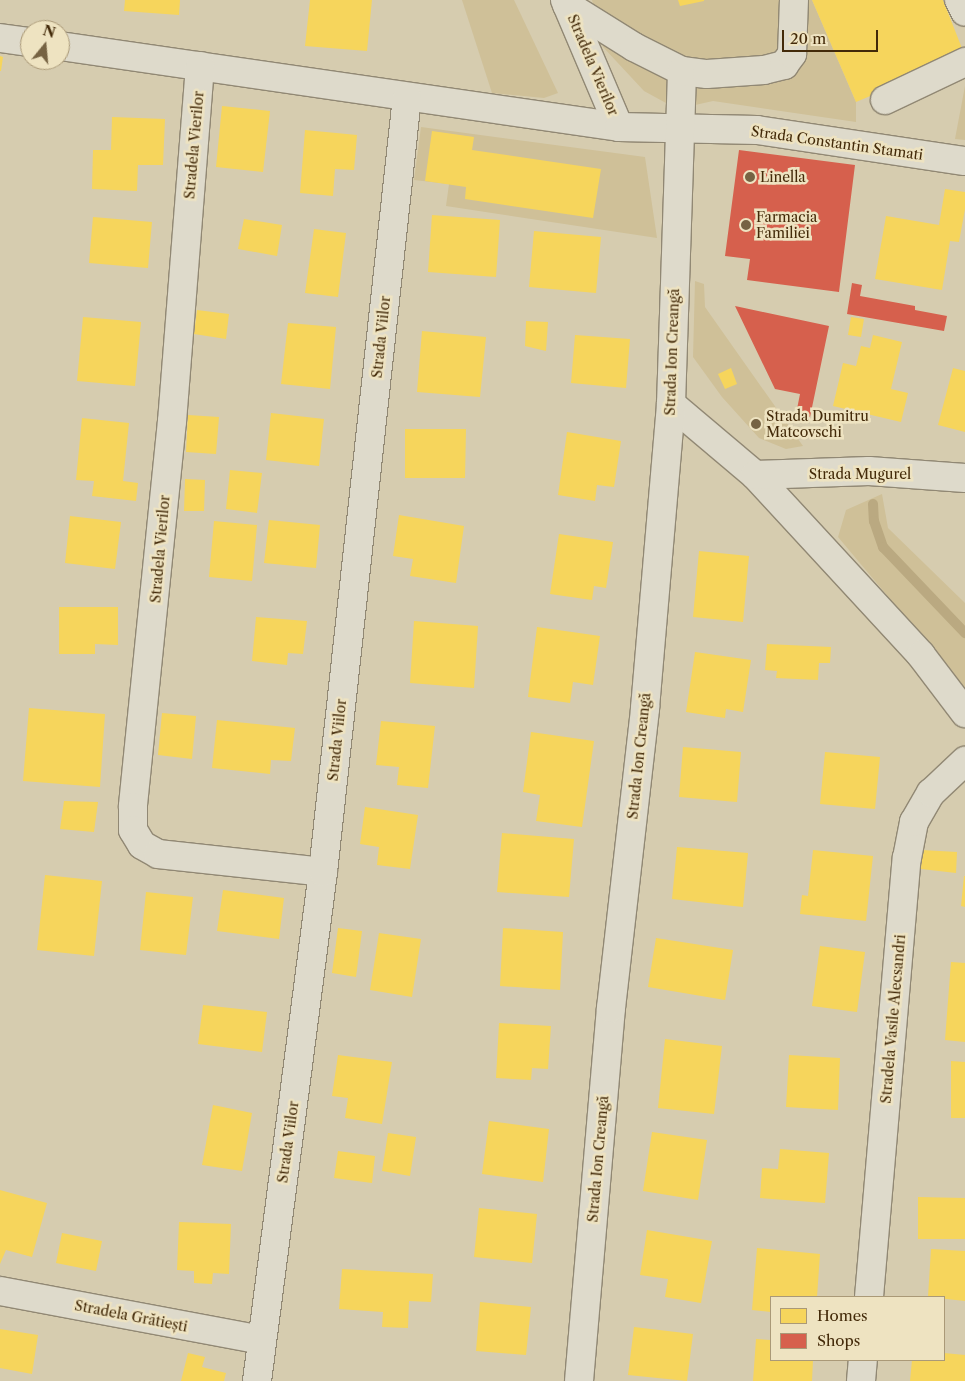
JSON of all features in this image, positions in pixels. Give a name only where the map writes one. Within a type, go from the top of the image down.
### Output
[{"type":"street","points":[[566,3],[634,47],[682,70],[707,74],[764,70],[784,64],[792,54],[794,0]]},
{"type":"street","points":[[959,0],[965,12]]},
{"type":"street","name":"Stradela Vierilor","points":[[566,3],[619,127]]},
{"type":"street","points":[[0,38],[20,41]]},
{"type":"street","name":"Stradela Vierilor","points":[[70,47],[407,98],[619,127]]},
{"type":"street","points":[[885,100],[965,62]]},
{"type":"street","name":"Stradela Vierilor","points":[[200,66],[172,421],[133,807],[134,830],[142,845],[158,854],[323,872]]},
{"type":"street","name":"Strada Ion Creangă","points":[[579,1381],[611,1008],[645,708],[671,404],[682,70]]},
{"type":"street","name":"Strada Viilor","points":[[257,1381],[323,872],[407,98]]},
{"type":"street","name":"Strada Constantin Stamati","points":[[619,127],[679,130],[757,130],[965,161]]},
{"type":"street","points":[[671,404],[756,475],[921,654],[965,713]]},
{"type":"street","name":"Strada Mugurel","points":[[756,475],[868,471],[965,478]]},
{"type":"street","name":"Stradela Vasile Alecsandri","points":[[869,1296],[907,858],[914,822],[931,793],[965,762]]},
{"type":"street","name":"Stradela Grătiești","points":[[0,1291],[261,1340]]},
{"type":"street","points":[[861,1381],[863,1361]]},
{"type":"shaded area","points":[[462,0],[514,0],[558,93],[544,98],[492,93]]},
{"type":"shaded area","points":[[592,0],[812,0],[856,102],[856,122],[713,101],[677,109],[644,91],[603,47]]},
{"type":"shaded area","points":[[965,86],[965,140],[955,139]]},
{"type":"shaded area","points":[[421,127],[645,157],[657,238],[446,206],[449,184],[414,180]]},
{"type":"shaded area","points":[[695,281],[704,284],[705,307],[803,446],[786,449],[759,438],[722,397],[693,357]]},
{"type":"shaded area","points":[[882,494],[888,528],[965,603],[965,688],[838,537],[846,510]]},
{"type":"building: Homes","points":[[125,0],[180,0],[179,15],[124,11]]},
{"type":"building: Homes","points":[[310,0],[372,0],[367,51],[305,46]]},
{"type":"building: Homes","points":[[678,0],[704,0],[704,1],[680,6]]},
{"type":"building: Homes","points":[[812,0],[943,0],[965,56],[856,102]]},
{"type":"building: Homes","points":[[0,56],[3,57],[1,71],[0,71]]},
{"type":"building: Homes","points":[[222,106],[270,111],[263,172],[216,167]]},
{"type":"building: Homes","points":[[112,117],[165,119],[163,165],[138,165],[137,191],[92,189],[93,150],[111,150]]},
{"type":"building: Homes","points":[[305,130],[357,135],[354,170],[335,169],[333,196],[300,193]]},
{"type":"building: Homes","points":[[432,131],[474,137],[472,150],[601,169],[593,218],[465,199],[466,187],[425,181]]},
{"type":"building: Homes","points":[[945,189],[965,192],[965,209],[959,242],[950,241],[942,290],[875,279],[886,216],[939,225]]},
{"type":"building: Homes","points":[[432,215],[500,220],[496,277],[428,272]]},
{"type":"building: Homes","points":[[93,217],[152,222],[148,268],[89,263]]},
{"type":"building: Homes","points":[[244,219],[282,225],[277,256],[238,249]]},
{"type":"building: Homes","points":[[314,229],[346,233],[338,297],[305,293]]},
{"type":"building: Homes","points":[[534,231],[601,237],[596,293],[529,287]]},
{"type":"building: Homes","points":[[197,310],[229,314],[226,339],[194,334]]},
{"type":"building: Homes","points":[[83,317],[141,322],[135,386],[77,381]]},
{"type":"building: Homes","points":[[851,317],[864,319],[861,337],[848,335]]},
{"type":"building: Homes","points":[[526,321],[548,322],[546,351],[525,346]]},
{"type":"building: Homes","points":[[288,323],[336,327],[330,389],[281,384]]},
{"type":"building: Homes","points":[[422,331],[486,337],[480,397],[417,392]]},
{"type":"building: Homes","points":[[575,335],[630,339],[626,388],[571,383]]},
{"type":"building: Homes","points":[[873,335],[902,342],[891,389],[908,393],[901,422],[833,406],[843,363],[856,366],[861,346],[870,348]]},
{"type":"building: Homes","points":[[731,368],[737,384],[725,389],[718,374]]},
{"type":"building: Homes","points":[[953,368],[965,371],[965,432],[938,425]]},
{"type":"building: Homes","points":[[271,413],[324,419],[319,466],[266,460]]},
{"type":"building: Homes","points":[[188,415],[219,417],[216,454],[186,452]]},
{"type":"building: Homes","points":[[82,418],[129,423],[123,481],[138,483],[136,501],[92,496],[94,481],[76,480]]},
{"type":"building: Homes","points":[[405,429],[466,429],[465,478],[405,478]]},
{"type":"building: Homes","points":[[567,432],[621,441],[614,487],[597,485],[595,501],[558,495]]},
{"type":"building: Homes","points":[[230,470],[262,473],[257,513],[226,509]]},
{"type":"building: Homes","points":[[185,479],[205,480],[204,511],[184,511]]},
{"type":"building: Homes","points":[[399,515],[464,526],[456,583],[410,576],[413,559],[393,556]]},
{"type":"building: Homes","points":[[70,516],[121,522],[115,569],[65,563]]},
{"type":"building: Homes","points":[[269,520],[320,525],[316,568],[264,563]]},
{"type":"building: Homes","points":[[214,521],[257,525],[252,581],[209,577]]},
{"type":"building: Homes","points":[[559,534],[613,542],[606,588],[594,586],[592,600],[550,594]]},
{"type":"building: Homes","points":[[699,551],[749,556],[743,622],[693,617]]},
{"type":"building: Homes","points":[[59,607],[118,607],[118,645],[95,644],[95,654],[59,654]]},
{"type":"building: Homes","points":[[256,617],[307,621],[303,654],[288,653],[287,665],[252,661]]},
{"type":"building: Homes","points":[[414,621],[478,626],[474,688],[410,683]]},
{"type":"building: Homes","points":[[537,627],[600,636],[593,685],[573,682],[570,703],[528,697]]},
{"type":"building: Homes","points":[[767,644],[831,647],[830,663],[819,663],[818,680],[776,678],[777,671],[765,670]]},
{"type":"building: Homes","points":[[695,652],[751,660],[743,712],[726,709],[725,718],[686,712]]},
{"type":"building: Homes","points":[[29,708],[105,714],[100,787],[23,781]]},
{"type":"building: Homes","points":[[162,713],[196,716],[192,759],[158,755]]},
{"type":"building: Homes","points":[[217,720],[295,728],[291,761],[271,760],[270,774],[212,768]]},
{"type":"building: Homes","points":[[381,721],[435,726],[428,788],[397,785],[399,767],[376,765]]},
{"type":"building: Homes","points":[[531,732],[594,741],[582,827],[536,821],[540,795],[523,792]]},
{"type":"building: Homes","points":[[683,747],[741,752],[737,802],[679,797]]},
{"type":"building: Homes","points":[[825,752],[880,757],[875,809],[820,804]]},
{"type":"building: Homes","points":[[64,801],[98,802],[94,832],[60,829]]},
{"type":"building: Homes","points":[[365,807],[418,815],[410,869],[377,865],[379,847],[360,844]]},
{"type":"building: Homes","points":[[502,833],[574,839],[569,897],[497,892]]},
{"type":"building: Homes","points":[[677,847],[748,853],[743,907],[672,899]]},
{"type":"building: Homes","points":[[813,850],[873,856],[866,921],[800,914],[802,895],[808,896]]},
{"type":"building: Homes","points":[[922,850],[957,852],[956,873],[921,869]]},
{"type":"building: Homes","points":[[45,875],[102,881],[94,956],[37,950]]},
{"type":"building: Homes","points":[[965,876],[965,907],[961,906]]},
{"type":"building: Homes","points":[[223,890],[284,898],[279,939],[217,931]]},
{"type":"building: Homes","points":[[146,892],[193,897],[186,955],[140,950]]},
{"type":"building: Homes","points":[[338,928],[362,931],[356,977],[332,973]]},
{"type":"building: Homes","points":[[503,928],[563,932],[560,990],[500,986]]},
{"type":"building: Homes","points":[[379,933],[421,939],[412,997],[370,990]]},
{"type":"building: Homes","points":[[656,938],[733,950],[725,1000],[648,987]]},
{"type":"building: Homes","points":[[820,946],[865,952],[857,1012],[812,1006]]},
{"type":"building: Homes","points":[[951,962],[965,963],[965,1042],[945,1040]]},
{"type":"building: Homes","points":[[203,1005],[267,1012],[262,1052],[198,1044]]},
{"type":"building: Homes","points":[[499,1023],[551,1026],[548,1069],[532,1068],[531,1080],[496,1078]]},
{"type":"building: Homes","points":[[665,1039],[722,1046],[714,1114],[658,1108]]},
{"type":"building: Homes","points":[[338,1055],[392,1062],[382,1124],[345,1118],[348,1098],[332,1096]]},
{"type":"building: Homes","points":[[789,1055],[840,1058],[838,1110],[786,1107]]},
{"type":"building: Homes","points":[[951,1061],[965,1062],[965,1118],[951,1118]]},
{"type":"building: Homes","points":[[213,1105],[252,1113],[242,1171],[202,1165]]},
{"type":"building: Homes","points":[[489,1121],[549,1129],[543,1182],[482,1174]]},
{"type":"building: Homes","points":[[652,1132],[707,1140],[698,1200],[643,1191]]},
{"type":"building: Homes","points":[[388,1133],[416,1137],[410,1176],[382,1171]]},
{"type":"building: Homes","points":[[780,1149],[829,1153],[825,1203],[760,1198],[762,1168],[778,1169]]},
{"type":"building: Homes","points":[[338,1151],[375,1156],[372,1183],[334,1178]]},
{"type":"building: Homes","points":[[0,1190],[47,1203],[32,1257],[6,1250],[0,1264]]},
{"type":"building: Homes","points":[[918,1197],[965,1198],[965,1239],[918,1239]]},
{"type":"building: Homes","points":[[479,1208],[537,1214],[532,1263],[474,1257]]},
{"type":"building: Homes","points":[[179,1222],[231,1224],[229,1274],[213,1273],[212,1284],[194,1283],[194,1271],[177,1270]]},
{"type":"building: Homes","points":[[647,1230],[712,1241],[701,1303],[665,1297],[668,1279],[640,1275]]},
{"type":"building: Homes","points":[[62,1233],[102,1241],[96,1271],[56,1263]]},
{"type":"building: Homes","points":[[757,1248],[820,1254],[817,1296],[770,1296],[770,1312],[752,1310]]},
{"type":"building: Homes","points":[[931,1249],[965,1251],[965,1301],[945,1299],[945,1296],[928,1296]]},
{"type":"building: Homes","points":[[342,1269],[433,1274],[431,1302],[409,1301],[408,1328],[382,1327],[383,1312],[339,1309]]},
{"type":"building: Homes","points":[[480,1302],[531,1307],[526,1355],[476,1351]]},
{"type":"building: Homes","points":[[634,1327],[693,1334],[687,1381],[628,1375]]},
{"type":"building: Homes","points":[[0,1329],[38,1335],[32,1374],[0,1368]]},
{"type":"building: Homes","points":[[756,1339],[770,1340],[770,1361],[813,1361],[812,1381],[753,1381]]},
{"type":"building: Homes","points":[[188,1353],[205,1357],[202,1367],[226,1373],[224,1381],[181,1381]]},
{"type":"building: Homes","points":[[945,1353],[965,1355],[965,1381],[910,1381],[912,1361],[945,1361]]},
{"type":"building: Shops","points":[[739,150],[855,165],[839,292],[747,280],[750,259],[725,256]]},
{"type":"building: Shops","points":[[852,283],[862,285],[860,296],[915,306],[915,310],[947,316],[944,331],[847,314]]},
{"type":"building: Shops","points":[[735,306],[829,326],[810,417],[796,414],[800,394],[775,389]]},
{"type":"waterway","points":[[873,504],[874,521],[883,547],[965,633]]},
{"type":"place","name":"Linella","points":[[750,177]]},
{"type":"place","name":"Farmacia Familiei","points":[[746,225]]},
{"type":"place","name":"Strada Dumitru Matcovschi","points":[[756,424]]}]
